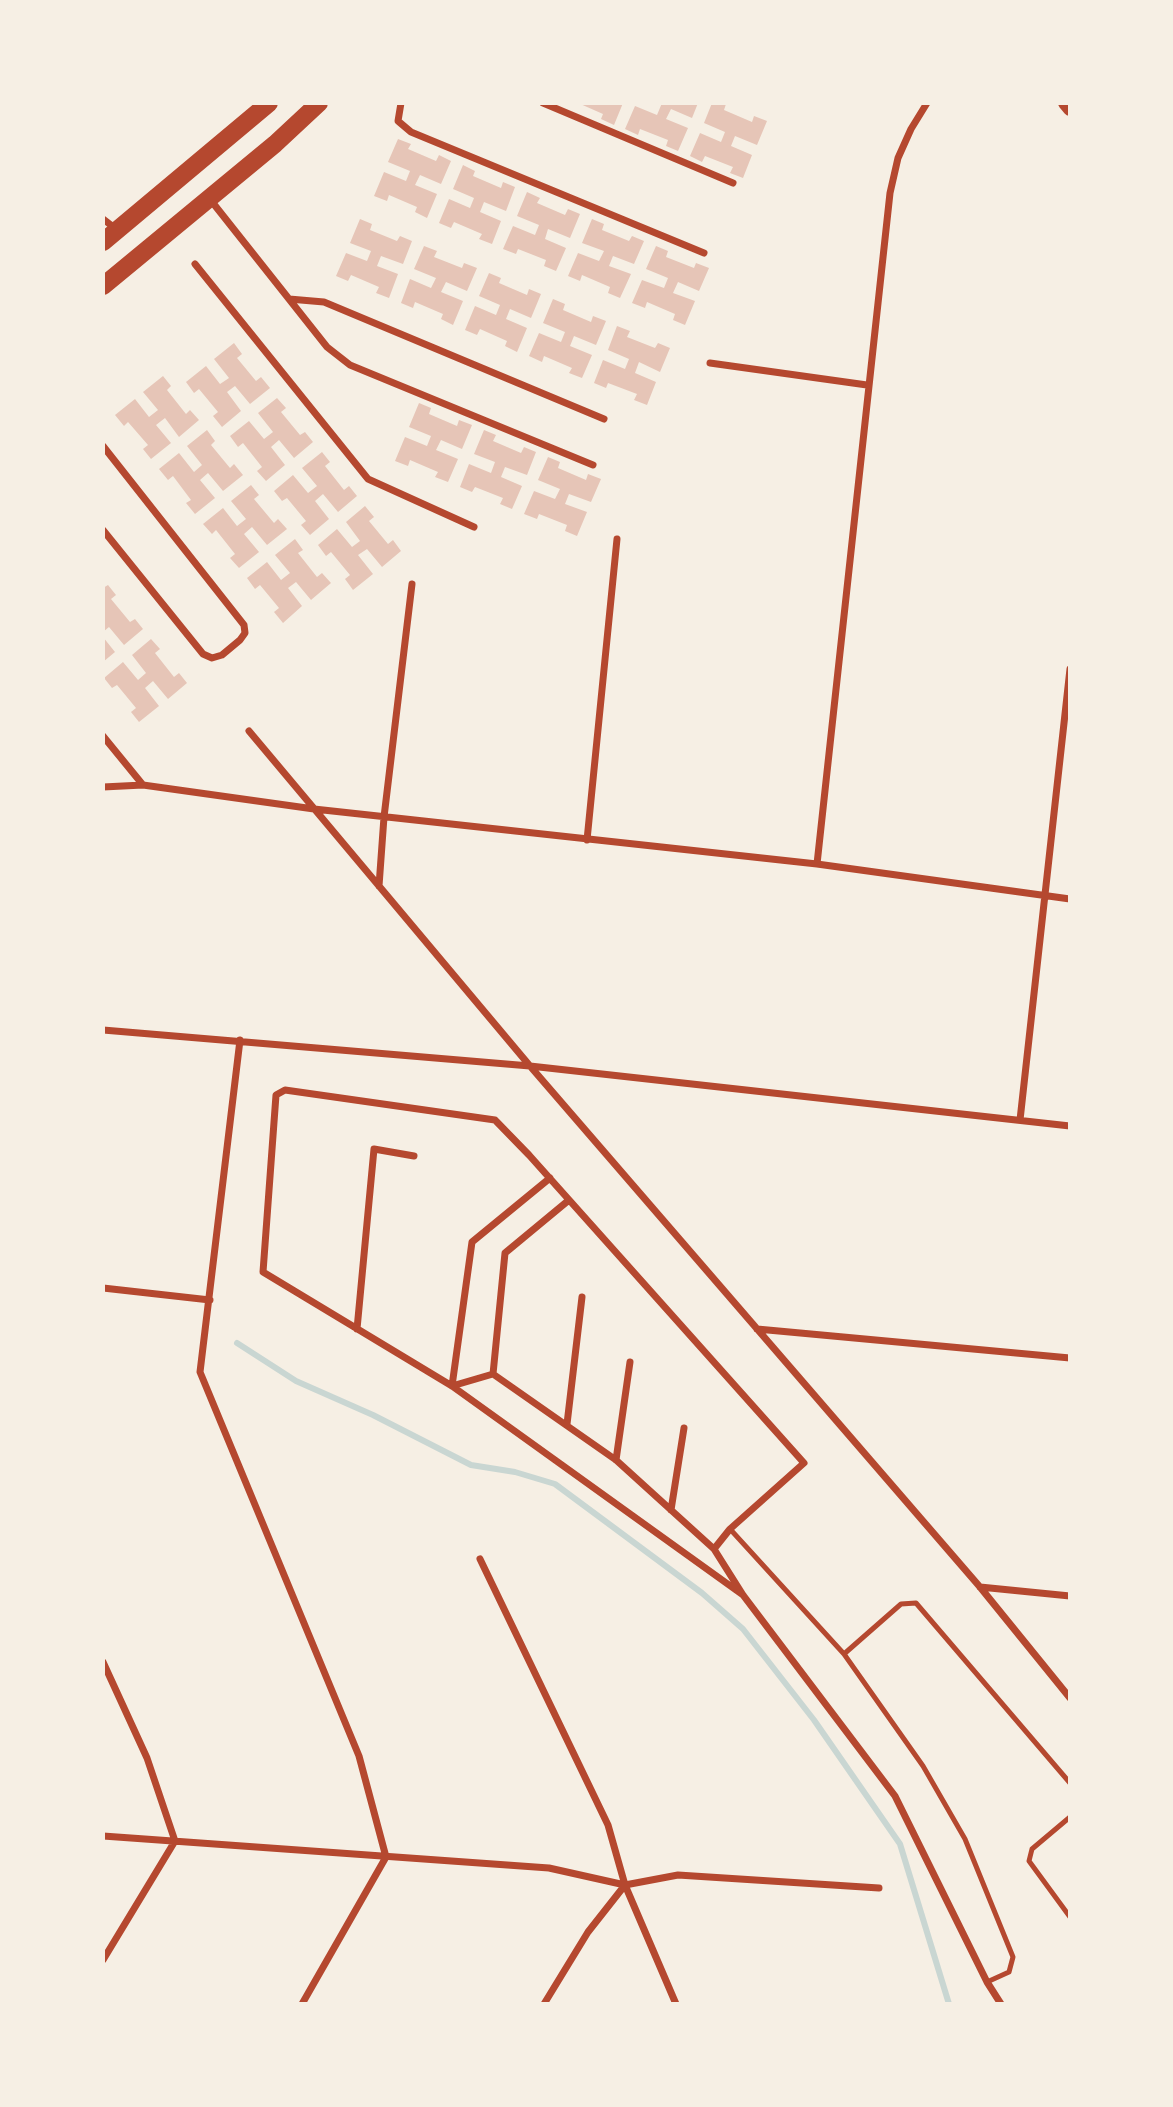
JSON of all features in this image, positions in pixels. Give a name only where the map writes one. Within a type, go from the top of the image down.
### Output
[{"type":"main road","points":[[110,236],[269,103]]},
{"type":"main road","points":[[103,286],[275,144],[319,103]]},
{"type":"main road","points":[[1065,103],[1070,109]]},
{"type":"street","points":[[401,103],[398,121],[411,132],[704,253]]},
{"type":"street","points":[[543,103],[733,183]]},
{"type":"street","points":[[817,864],[890,193],[898,158],[927,103]]},
{"type":"street","points":[[208,197],[327,347],[350,365],[593,465]]},
{"type":"street","points":[[103,219],[110,236]]},
{"type":"street","points":[[195,264],[368,479],[474,527]]},
{"type":"street","points":[[289,299],[324,302],[604,419]]},
{"type":"street","points":[[710,363],[867,385]]},
{"type":"street","points":[[103,446],[244,625],[245,633],[240,640],[222,655],[212,658],[203,654],[103,530]]},
{"type":"street","points":[[587,840],[617,539]]},
{"type":"street","points":[[379,886],[384,817],[412,584]]},
{"type":"street","points":[[1020,1120],[1070,669]]},
{"type":"street","points":[[249,731],[530,1066],[980,1587],[1070,1698]]},
{"type":"street","points":[[103,736],[143,785]]},
{"type":"street","points":[[103,787],[143,785],[314,809],[817,864],[1070,899]]},
{"type":"street","points":[[103,1030],[530,1066],[1070,1126]]},
{"type":"street","points":[[240,1040],[200,1372],[359,1756],[386,1857],[302,2004]]},
{"type":"street","points":[[714,1549],[730,1529],[804,1463],[495,1120],[285,1090],[276,1096],[263,1272],[452,1386],[743,1595]]},
{"type":"street","points":[[357,1329],[374,1149],[414,1156]]},
{"type":"street","points":[[452,1386],[472,1242],[550,1178]]},
{"type":"street","points":[[493,1374],[505,1253],[569,1200]]},
{"type":"street","points":[[103,1288],[210,1300]]},
{"type":"street","points":[[568,1424],[582,1297]]},
{"type":"street","points":[[756,1329],[1070,1358]]},
{"type":"street","points":[[616,1460],[630,1362]]},
{"type":"street","points":[[452,1386],[493,1374]]},
{"type":"street","points":[[493,1374],[616,1460],[714,1549],[743,1595],[895,1796],[987,1982],[1001,2004]]},
{"type":"street","points":[[671,1510],[684,1428]]},
{"type":"street","points":[[480,1559],[608,1825],[625,1885],[676,2004]]},
{"type":"street","points":[[980,1587],[1070,1596]]},
{"type":"street","points":[[103,1662],[147,1758],[175,1842],[103,1961]]},
{"type":"street","points":[[103,1836],[550,1868],[625,1885],[678,1875],[879,1888]]},
{"type":"street","points":[[544,2004],[588,1932],[625,1885]]},
{"type":"lane","points":[[730,1529],[844,1654],[923,1766],[965,1839],[1013,1958],[1009,1972],[987,1982]]},
{"type":"lane","points":[[844,1654],[901,1604],[916,1603],[1070,1783]]},
{"type":"lane","points":[[1070,1817],[1032,1849],[1029,1861],[1070,1917]]},
{"type":"building","points":[[578,103],[623,103],[614,125],[601,119],[603,114]]},
{"type":"building","points":[[662,103],[698,103],[692,118],[671,109],[666,119],[688,128],[678,151],[666,146],[668,140],[640,129],[638,135],[625,129],[635,106],[657,115]]},
{"type":"building","points":[[712,103],[726,104],[724,110],[752,122],[754,116],[767,121],[757,145],[735,136],[731,146],[752,155],[743,178],[730,173],[733,167],[705,156],[702,162],[690,156],[700,133],[721,142],[725,132],[704,123]]},
{"type":"building","points":[[398,139],[411,144],[408,149],[436,161],[439,155],[451,161],[441,184],[420,175],[415,185],[437,194],[427,218],[415,212],[417,207],[389,195],[387,201],[374,196],[384,172],[406,181],[410,171],[388,162]]},
{"type":"building","points":[[463,165],[475,171],[473,176],[501,188],[503,182],[515,187],[506,211],[484,202],[480,212],[501,221],[492,244],[479,239],[482,234],[454,222],[451,228],[439,223],[449,199],[470,208],[474,198],[453,189]]},
{"type":"building","points":[[527,192],[540,198],[537,203],[565,215],[568,209],[580,214],[570,238],[548,229],[545,239],[566,248],[556,271],[544,266],[546,260],[518,249],[516,254],[503,249],[513,226],[535,235],[539,225],[517,216]]},
{"type":"building","points":[[360,219],[372,224],[370,230],[397,241],[400,236],[412,241],[403,264],[381,256],[377,266],[398,274],[389,298],[376,293],[379,287],[351,275],[348,281],[336,276],[346,253],[367,261],[371,251],[350,243]]},
{"type":"building","points":[[592,219],[604,224],[602,230],[629,241],[632,236],[644,241],[634,264],[613,256],[609,266],[631,274],[620,298],[608,293],[610,287],[582,275],[580,281],[568,276],[578,253],[599,261],[604,251],[582,243]]},
{"type":"building","points":[[424,246],[437,251],[434,257],[462,268],[464,263],[477,268],[467,291],[446,282],[441,292],[463,301],[453,325],[441,319],[443,314],[415,302],[413,308],[401,303],[410,279],[431,288],[436,278],[414,269]]},
{"type":"building","points":[[656,246],[668,251],[666,257],[694,268],[696,263],[709,268],[699,291],[678,282],[673,293],[695,301],[685,325],[673,320],[675,314],[647,302],[645,308],[632,303],[642,280],[664,288],[668,278],[646,269]]},
{"type":"building","points":[[489,273],[501,278],[499,283],[527,295],[529,289],[541,294],[531,318],[510,309],[506,319],[527,328],[517,352],[505,346],[507,341],[480,329],[477,335],[465,330],[475,306],[496,315],[500,305],[479,296]]},
{"type":"building","points":[[553,299],[565,304],[563,310],[591,322],[593,316],[606,321],[596,345],[574,336],[570,346],[592,355],[582,378],[569,373],[572,368],[544,356],[542,362],[529,356],[539,333],[561,342],[565,332],[543,323]]},
{"type":"building","points":[[617,326],[630,331],[627,337],[655,348],[658,343],[670,348],[660,372],[639,362],[635,373],[656,382],[647,405],[634,400],[637,394],[608,383],[606,388],[594,383],[603,360],[625,369],[629,359],[608,350]]},
{"type":"building","points":[[234,343],[242,354],[237,358],[256,381],[261,377],[270,388],[250,404],[235,386],[227,392],[241,411],[222,427],[213,416],[218,412],[199,389],[194,393],[186,382],[206,366],[220,384],[229,378],[214,359]]},
{"type":"building","points":[[163,376],[171,386],[167,390],[186,414],[190,410],[199,420],[179,437],[165,418],[156,425],[171,443],[151,459],[143,449],[148,445],[128,422],[124,426],[115,415],[135,399],[149,417],[158,410],[143,392]]},
{"type":"building","points":[[277,398],[286,408],[281,412],[300,435],[305,432],[313,442],[294,458],[279,440],[271,447],[285,465],[266,481],[257,471],[262,467],[243,443],[238,447],[230,436],[249,421],[264,439],[273,432],[258,413]]},
{"type":"building","points":[[419,403],[431,408],[429,414],[457,426],[459,420],[472,425],[462,449],[441,440],[436,450],[458,459],[448,482],[435,477],[438,472],[410,460],[408,466],[395,461],[405,437],[427,446],[431,436],[409,427]]},
{"type":"building","points":[[207,430],[215,441],[211,445],[230,468],[234,464],[243,475],[223,491],[208,473],[200,480],[215,498],[195,514],[186,503],[191,500],[173,476],[168,480],[159,469],[179,453],[194,472],[202,465],[187,446]]},
{"type":"building","points":[[484,430],[496,435],[493,441],[521,453],[524,447],[536,452],[527,475],[505,467],[501,477],[522,486],[512,509],[500,504],[503,498],[475,487],[472,492],[460,487],[469,464],[491,473],[495,462],[474,454]]},
{"type":"building","points":[[322,452],[330,462],[325,466],[344,490],[349,486],[357,496],[338,512],[323,494],[315,501],[329,519],[310,535],[301,525],[306,521],[287,498],[282,501],[274,491],[293,475],[308,493],[317,486],[302,468]]},
{"type":"building","points":[[548,457],[560,462],[558,468],[586,480],[588,474],[601,479],[591,502],[569,494],[565,504],[587,512],[577,536],[565,531],[567,525],[539,514],[537,519],[524,514],[534,491],[555,499],[560,489],[538,480]]},
{"type":"building","points":[[251,485],[259,495],[254,499],[274,523],[278,519],[287,529],[267,545],[252,527],[244,534],[259,552],[239,568],[230,558],[235,554],[216,530],[212,534],[203,524],[223,508],[237,526],[246,519],[231,501]]},
{"type":"building","points":[[365,506],[374,517],[369,521],[388,544],[393,540],[401,551],[382,567],[367,549],[358,555],[373,574],[353,590],[345,579],[350,575],[331,552],[326,556],[318,545],[337,529],[352,547],[360,541],[346,522]]},
{"type":"building","points":[[295,539],[303,550],[298,553],[317,577],[322,573],[331,583],[311,600],[296,582],[288,588],[302,606],[283,623],[274,612],[279,608],[260,585],[255,589],[247,578],[267,562],[281,580],[290,573],[275,555]]},
{"type":"building","points":[[108,585],[116,595],[111,599],[130,622],[135,619],[143,629],[124,645],[109,627],[103,632],[103,588]]},
{"type":"building","points":[[103,637],[115,652],[103,662]]},
{"type":"building","points":[[151,639],[160,649],[155,653],[174,677],[179,673],[187,683],[168,699],[153,681],[145,688],[159,706],[139,722],[131,712],[136,708],[117,685],[112,688],[104,678],[123,662],[138,680],[146,673],[132,655]]},
{"type":"waterway","points":[[237,1343],[296,1381],[373,1415],[471,1465],[515,1472],[555,1484],[702,1593],[743,1629],[814,1720],[900,1844],[949,2004]]}]
